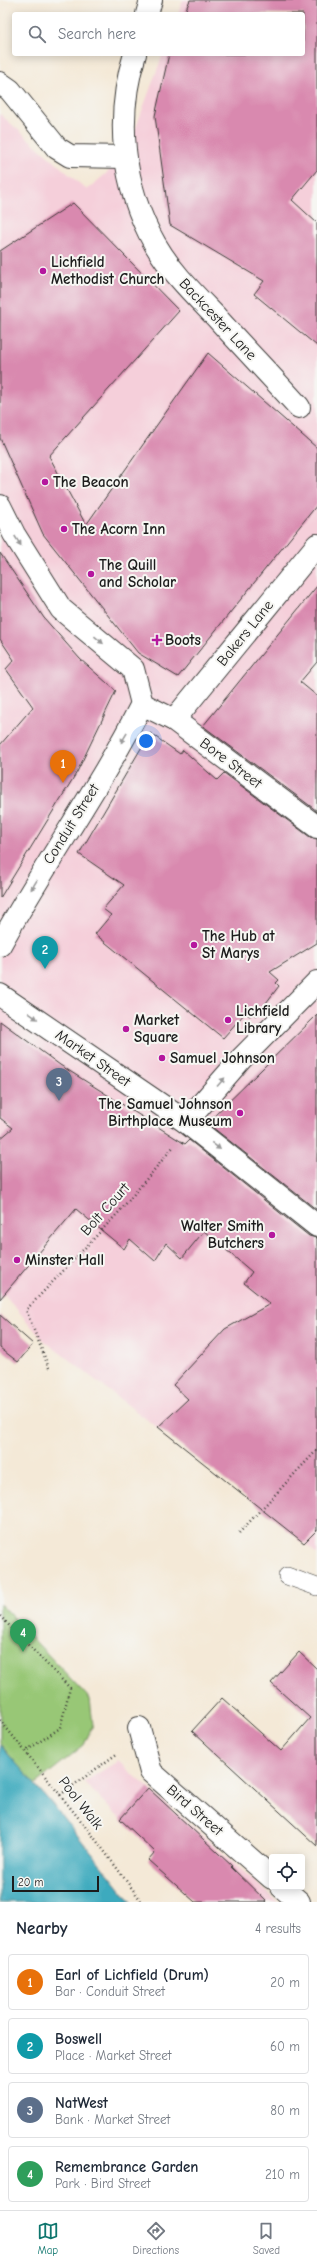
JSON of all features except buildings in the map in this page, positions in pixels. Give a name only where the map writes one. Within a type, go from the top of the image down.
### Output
[{"type":"street","points":[[148,12],[151,0]]},
{"type":"street","name":"Backcester Lane","points":[[135,56],[123,112],[125,157],[135,198],[142,218],[156,245],[180,278],[300,407]]},
{"type":"street","points":[[0,83],[10,90],[57,148],[70,156],[125,157]]},
{"type":"street","points":[[0,506],[14,534],[61,609],[133,669],[142,704]]},
{"type":"street","name":"Bakers Lane","points":[[174,720],[317,545]]},
{"type":"street","name":"Bore Street","points":[[142,704],[174,720],[317,827]]},
{"type":"street","name":"Conduit Street","points":[[0,945],[28,894],[126,735],[142,704]]},
{"type":"street","points":[[188,1124],[241,1059],[317,982]]},
{"type":"street","name":"Market Street","points":[[0,995],[188,1124],[317,1226]]},
{"type":"street","name":"Bird Street","points":[[140,1732],[152,1772],[269,1875]]},
{"type":"street","points":[[285,1890],[299,1902]]},
{"type":"lane","points":[[287,1576],[317,1587]]},
{"type":"path","name":"Bolt Court","points":[[49,1368],[26,1310],[119,1212],[188,1124]]},
{"type":"path","points":[[239,1533],[317,1450]]},
{"type":"path","points":[[0,1616],[70,1688],[60,1728],[26,1751]]},
{"type":"path","name":"Pool Walk","points":[[0,1720],[60,1794],[142,1902]]},
{"type":"path","points":[[60,1794],[140,1732]]},
{"type":"shaded area","points":[[183,0],[317,0],[317,1554],[254,1502],[42,1339],[4,1294],[62,1225],[0,1177],[0,114],[87,190],[125,157],[162,56],[305,56],[305,12],[179,12]]},
{"type":"shaded area","points":[[118,1761],[278,1902],[201,1902],[84,1782]]},
{"type":"green space","points":[[0,1604],[90,1699],[93,1725],[84,1745],[34,1785],[0,1744]]},
{"type":"water","points":[[0,1745],[54,1806],[131,1902],[0,1902]]},
{"type":"place","name":"Lichfield Methodist Church","points":[[43,271]]},
{"type":"place","name":"The Beacon","points":[[45,482]]},
{"type":"place","name":"The Acorn Inn","points":[[64,529]]},
{"type":"place","name":"The Quill and Scholar","points":[[91,574]]},
{"type":"place","name":"Boots","points":[[157,640]]},
{"type":"place","name":"Earl of Lichfield (Drum)","points":[[63,783]]},
{"type":"place","name":"The Hub at St Marys","points":[[194,945]]},
{"type":"place","name":"Boswell","points":[[45,969]]},
{"type":"place","name":"Lichfield Library","points":[[228,1020]]},
{"type":"place","name":"Market Square","points":[[126,1029]]},
{"type":"place","name":"Samuel Johnson","points":[[162,1058]]},
{"type":"place","name":"NatWest","points":[[59,1101]]},
{"type":"place","name":"The Samuel Johnson Birthplace Museum","points":[[240,1113]]},
{"type":"place","name":"Walter Smith Butchers","points":[[272,1235]]},
{"type":"place","name":"Minster Hall","points":[[17,1260]]},
{"type":"place","name":"Remembrance Garden","points":[[23,1652]]}]
